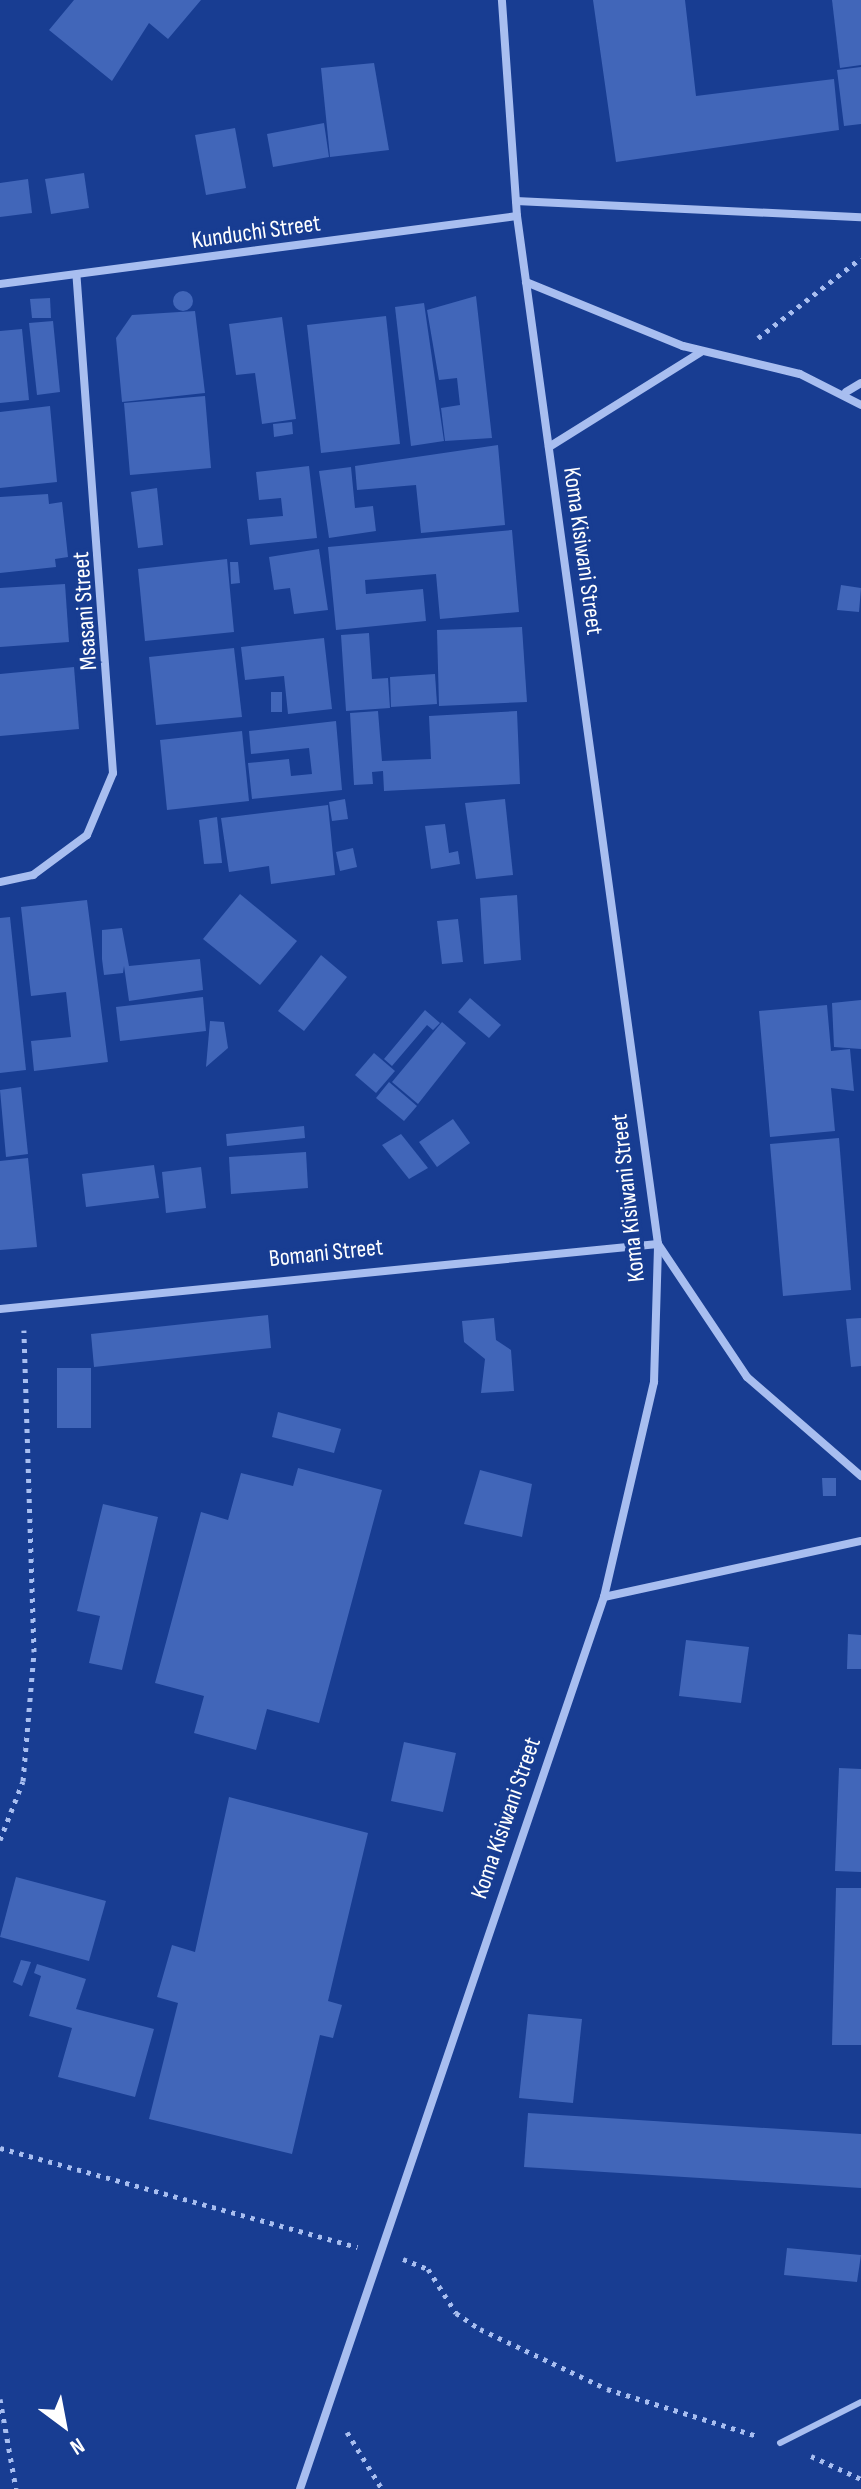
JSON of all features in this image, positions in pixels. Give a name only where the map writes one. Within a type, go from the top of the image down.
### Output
[{"type":"street","name":"Koma Kisiwani Street","points":[[300,2489],[377,2252],[604,1597],[654,1382],[658,1244],[517,216],[502,0]]},
{"type":"street","points":[[516,201],[861,217]]},
{"type":"street","name":"Kunduchi Street","points":[[0,284],[77,277],[517,216]]},
{"type":"street","name":"Msasani Street","points":[[0,882],[33,875],[87,835],[113,773],[77,277]]},
{"type":"street","points":[[526,282],[701,352],[846,392],[861,405]]},
{"type":"street","points":[[549,447],[701,352]]},
{"type":"street","points":[[846,392],[861,383]]},
{"type":"street","points":[[658,1244],[747,1377],[861,1476]]},
{"type":"street","name":"Bomani Street","points":[[0,1309],[658,1244]]},
{"type":"street","points":[[604,1597],[861,1541]]},
{"type":"lane","points":[[780,2443],[861,2402]]},
{"type":"path","points":[[729,358],[861,258]]},
{"type":"path","points":[[0,1840],[23,1781],[34,1652],[24,1307]]},
{"type":"path","points":[[0,2148],[377,2252],[428,2269],[456,2313],[581,2377],[780,2443],[861,2479]]},
{"type":"path","points":[[0,2399],[16,2489]]},
{"type":"path","points":[[327,2404],[381,2488]]},
{"type":"building","points":[[74,0],[201,0],[168,39],[149,23],[112,81],[49,30]]},
{"type":"building","points":[[593,0],[685,0],[696,96],[834,79],[839,130],[616,162]]},
{"type":"building","points":[[832,0],[861,0],[861,65],[840,68]]},
{"type":"building","points":[[374,63],[389,150],[330,157],[321,68]]},
{"type":"building","points":[[861,67],[861,124],[844,126],[837,70]]},
{"type":"building","points":[[324,123],[329,157],[273,167],[267,134]]},
{"type":"building","points":[[235,128],[246,188],[206,195],[195,135]]},
{"type":"building","points":[[84,173],[89,208],[51,214],[45,179]]},
{"type":"building","points":[[28,179],[32,213],[0,217],[0,183]]},
{"type":"building","points":[[179,291],[187,291],[193,301],[187,311],[179,311],[173,305],[173,297]]},
{"type":"building","points":[[476,296],[492,438],[445,441],[441,408],[460,405],[457,378],[439,380],[427,310]]},
{"type":"building","points":[[50,298],[51,318],[32,318],[30,299]]},
{"type":"building","points":[[424,303],[444,441],[411,446],[395,307]]},
{"type":"building","points":[[195,311],[205,393],[122,402],[116,338],[132,315]]},
{"type":"building","points":[[386,316],[400,444],[321,453],[307,325]]},
{"type":"building","points":[[282,317],[296,419],[262,424],[255,373],[236,375],[229,324]]},
{"type":"building","points":[[53,321],[60,392],[37,395],[29,323]]},
{"type":"building","points":[[22,329],[29,400],[0,403],[0,331]]},
{"type":"building","points":[[205,396],[211,468],[130,475],[124,403]]},
{"type":"building","points":[[50,406],[57,482],[0,488],[0,412]]},
{"type":"building","points":[[292,422],[293,434],[274,437],[273,424]]},
{"type":"building","points":[[498,445],[505,525],[421,533],[416,485],[357,490],[355,466]]},
{"type":"building","points":[[309,466],[317,538],[250,545],[247,519],[283,516],[281,498],[259,500],[256,472]]},
{"type":"building","points":[[351,467],[355,508],[373,506],[376,531],[329,538],[319,471]]},
{"type":"building","points":[[157,488],[163,545],[138,548],[131,492]]},
{"type":"building","points":[[48,494],[49,504],[62,502],[68,557],[55,559],[56,567],[0,573],[0,497]]},
{"type":"building","points":[[512,530],[519,612],[440,619],[436,574],[365,580],[366,594],[423,589],[426,621],[336,630],[328,547]]},
{"type":"building","points":[[319,549],[328,610],[294,614],[290,588],[274,590],[269,557]]},
{"type":"building","points":[[227,559],[234,632],[145,641],[138,569]]},
{"type":"building","points":[[230,562],[238,562],[240,583],[231,584]]},
{"type":"building","points":[[65,584],[69,642],[0,647],[0,588]]},
{"type":"building","points":[[841,585],[861,588],[859,612],[837,610]]},
{"type":"building","points":[[522,627],[527,702],[439,706],[437,630]]},
{"type":"building","points":[[369,633],[372,679],[388,678],[390,708],[346,711],[341,635]]},
{"type":"building","points":[[324,638],[332,709],[288,714],[284,676],[245,680],[241,647]]},
{"type":"building","points":[[234,648],[242,717],[156,725],[149,657]]},
{"type":"building","points":[[74,667],[79,729],[0,736],[0,674]]},
{"type":"building","points":[[435,674],[437,704],[391,707],[390,677]]},
{"type":"building","points":[[271,692],[282,692],[282,712],[271,712]]},
{"type":"building","points":[[378,711],[382,761],[431,759],[429,716],[517,711],[520,784],[384,791],[383,771],[372,772],[373,784],[354,785],[350,713]]},
{"type":"building","points":[[336,721],[342,790],[252,799],[248,763],[289,759],[291,776],[312,774],[309,748],[251,754],[249,731]]},
{"type":"building","points":[[242,731],[249,801],[167,810],[160,740]]},
{"type":"building","points":[[345,799],[348,819],[332,821],[329,802]]},
{"type":"building","points":[[505,799],[513,875],[476,879],[465,803]]},
{"type":"building","points":[[328,805],[335,875],[271,884],[269,866],[229,872],[221,818]]},
{"type":"building","points":[[217,817],[222,863],[204,864],[199,820]]},
{"type":"building","points":[[445,824],[449,853],[458,851],[460,864],[431,869],[425,826]]},
{"type":"building","points":[[353,848],[357,867],[340,871],[336,852]]},
{"type":"building","points":[[240,894],[297,941],[260,985],[203,939]]},
{"type":"building","points":[[517,895],[521,960],[484,964],[480,898]]},
{"type":"building","points":[[87,900],[108,1062],[34,1071],[31,1041],[71,1037],[66,992],[31,996],[21,907]]},
{"type":"building","points":[[10,917],[26,1070],[0,1073],[0,918]]},
{"type":"building","points":[[458,919],[463,962],[442,964],[437,921]]},
{"type":"building","points":[[122,928],[129,966],[200,959],[203,990],[129,1001],[124,966],[123,973],[104,975],[102,959],[102,930]]},
{"type":"building","points":[[321,955],[347,977],[304,1031],[278,1011]]},
{"type":"building","points":[[203,997],[206,1031],[120,1041],[116,1007]]},
{"type":"building","points":[[470,998],[501,1025],[489,1038],[458,1012]]},
{"type":"building","points":[[861,1000],[861,1049],[834,1047],[832,1003]]},
{"type":"building","points":[[827,1005],[831,1051],[850,1049],[854,1091],[831,1088],[835,1131],[770,1137],[759,1011]]},
{"type":"building","points":[[425,1010],[440,1023],[433,1030],[427,1025],[392,1066],[384,1059]]},
{"type":"building","points":[[210,1021],[224,1022],[228,1048],[206,1067]]},
{"type":"building","points":[[442,1022],[466,1043],[418,1104],[392,1082]]},
{"type":"building","points":[[374,1053],[395,1071],[376,1093],[355,1075]]},
{"type":"building","points":[[389,1082],[417,1106],[404,1121],[376,1098]]},
{"type":"building","points":[[21,1087],[28,1154],[6,1157],[0,1090]]},
{"type":"building","points":[[453,1119],[470,1143],[437,1167],[419,1142]]},
{"type":"building","points":[[304,1126],[305,1138],[227,1146],[226,1134]]},
{"type":"building","points":[[401,1134],[428,1168],[409,1179],[382,1145]]},
{"type":"building","points":[[839,1138],[851,1290],[783,1296],[770,1144]]},
{"type":"building","points":[[306,1152],[308,1188],[231,1194],[229,1157]]},
{"type":"building","points":[[28,1158],[37,1247],[0,1250],[0,1161]]},
{"type":"building","points":[[154,1165],[159,1198],[86,1207],[82,1174]]},
{"type":"building","points":[[201,1167],[206,1208],[166,1213],[162,1172]]},
{"type":"building","points":[[268,1315],[271,1348],[94,1367],[91,1334]]},
{"type":"building","points":[[494,1318],[496,1340],[511,1350],[514,1391],[481,1393],[485,1359],[464,1342],[462,1321]]},
{"type":"building","points":[[861,1318],[861,1366],[851,1367],[846,1319]]},
{"type":"building","points":[[57,1368],[91,1368],[91,1428],[57,1428]]},
{"type":"building","points":[[278,1412],[341,1429],[334,1453],[272,1437]]},
{"type":"building","points":[[298,1468],[382,1490],[319,1723],[267,1709],[256,1750],[194,1733],[204,1696],[155,1683],[201,1512],[228,1520],[241,1473],[293,1486]]},
{"type":"building","points":[[480,1470],[532,1484],[522,1537],[464,1524]]},
{"type":"building","points":[[822,1478],[836,1478],[836,1496],[823,1496]]},
{"type":"building","points":[[103,1504],[158,1517],[122,1670],[89,1663],[100,1616],[77,1611]]},
{"type":"building","points":[[848,1634],[861,1635],[861,1669],[847,1669]]},
{"type":"building","points":[[686,1640],[749,1647],[741,1703],[679,1696]]},
{"type":"building","points":[[404,1742],[456,1753],[443,1812],[391,1801]]},
{"type":"building","points":[[839,1768],[861,1769],[861,1872],[835,1871]]},
{"type":"building","points":[[229,1797],[368,1833],[328,2001],[342,2005],[333,2038],[320,2035],[292,2154],[149,2119],[178,2003],[157,1997],[172,1945],[195,1952]]},
{"type":"building","points":[[16,1877],[106,1901],[89,1961],[0,1937]]},
{"type":"building","points":[[836,1888],[861,1888],[861,2045],[832,2045]]},
{"type":"building","points":[[21,1960],[31,1962],[22,1986],[13,1982]]},
{"type":"building","points":[[37,1964],[86,1979],[76,2009],[154,2029],[135,2097],[58,2077],[72,2028],[29,2016],[41,1976],[34,1973]]},
{"type":"building","points":[[528,2014],[582,2019],[573,2103],[519,2098]]},
{"type":"building","points":[[528,2113],[861,2134],[861,2188],[524,2167]]},
{"type":"building","points":[[787,2248],[861,2255],[857,2282],[784,2275]]}]
